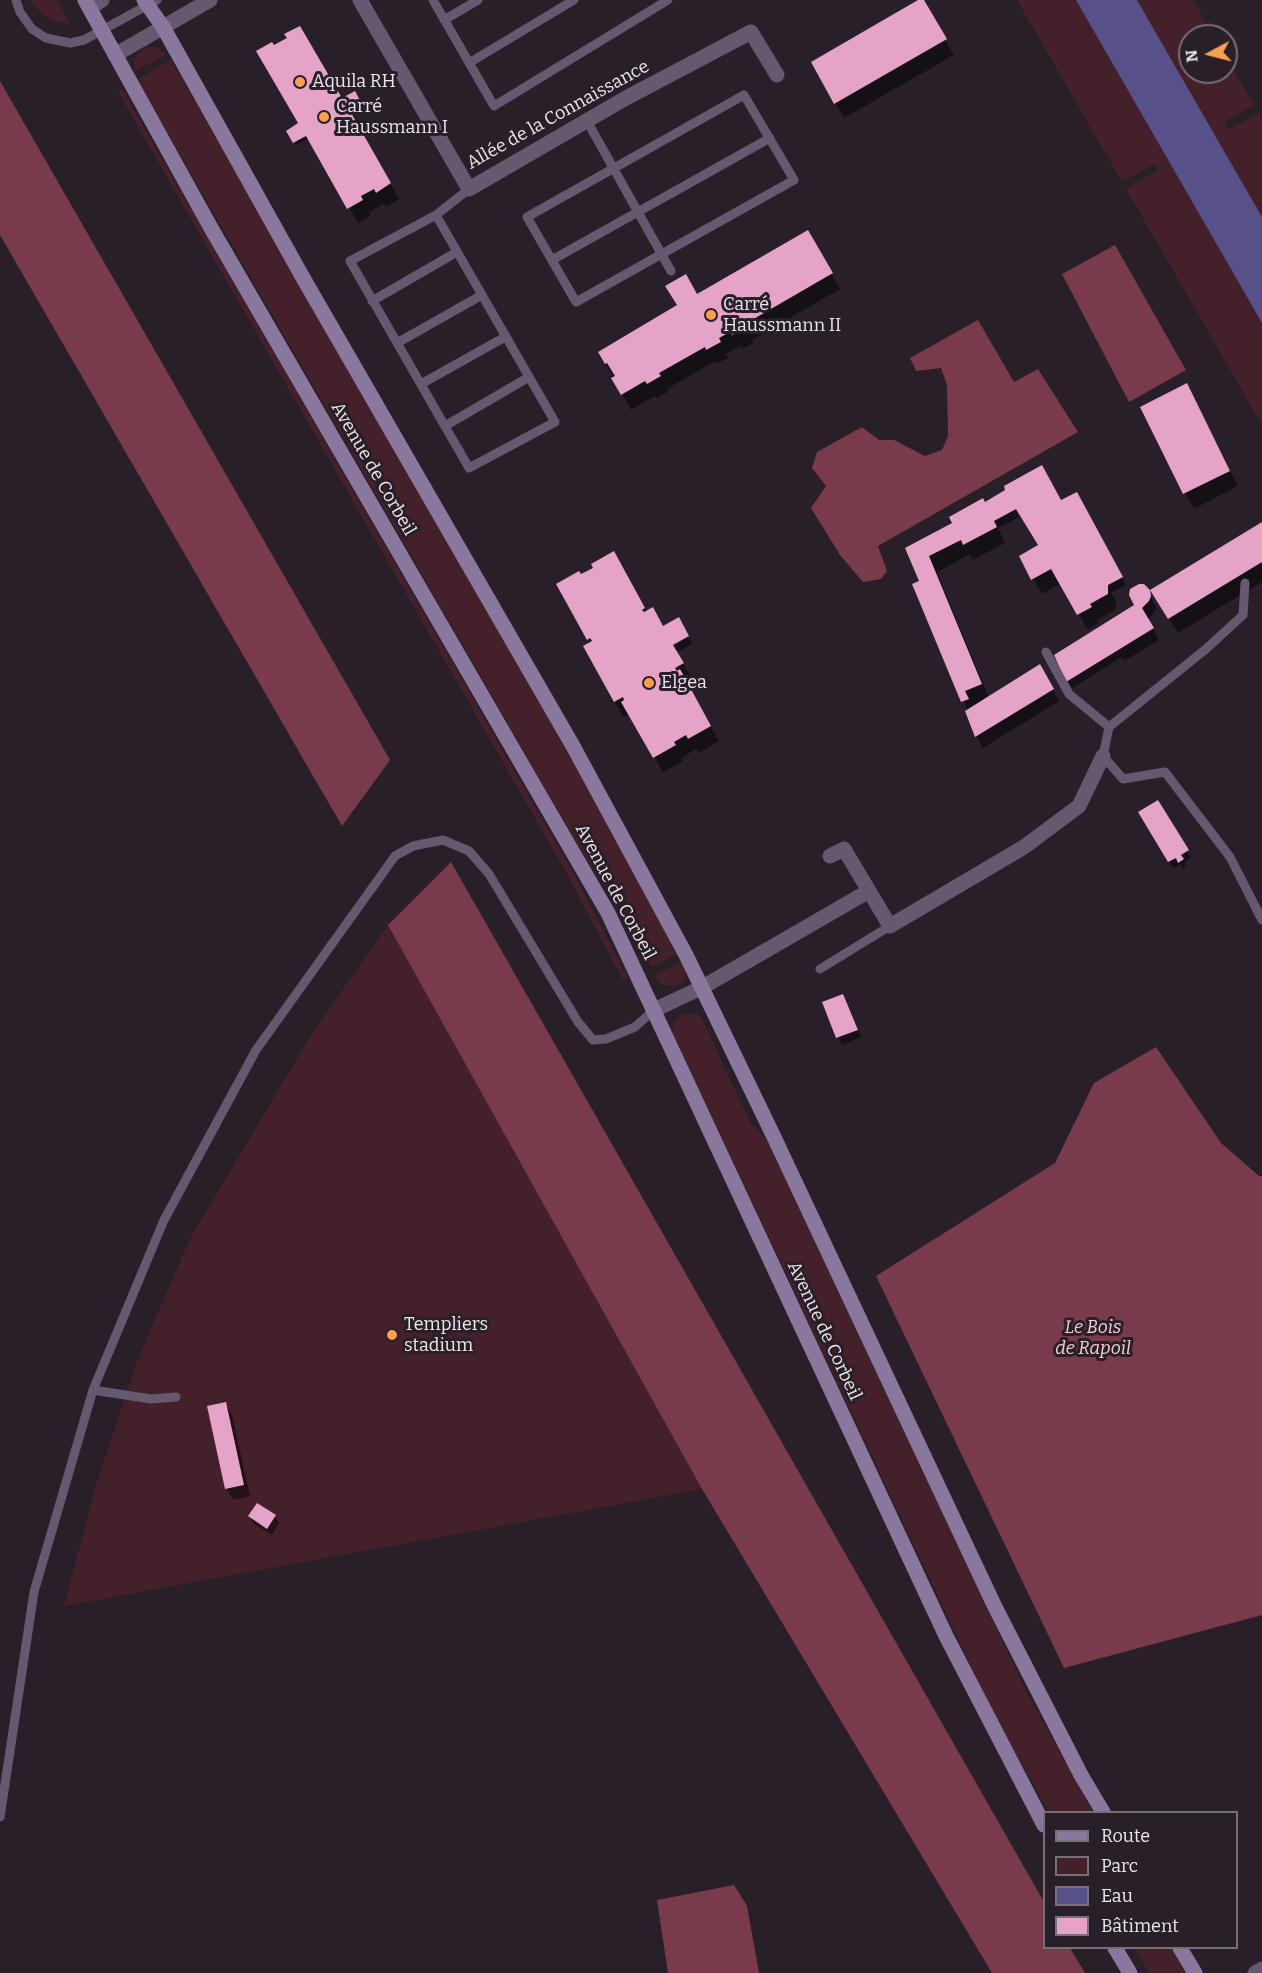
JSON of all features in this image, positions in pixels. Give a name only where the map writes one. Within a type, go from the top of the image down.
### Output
[{"type":"main road","name":"Avenue de Corbeil","points":[[150,2],[302,276],[573,747],[686,956],[996,1607],[1081,1775],[1102,1811]]},
{"type":"main road","name":"Avenue de Corbeil","points":[[92,3],[115,55],[211,228],[608,913],[946,1636],[1043,1824]]},
{"type":"main road","points":[[1116,1949],[1130,1973]]},
{"type":"main road","points":[[1181,1949],[1195,1973]]},
{"type":"street","points":[[115,55],[210,0]]},
{"type":"street","name":"Allée de la Connaissance","points":[[360,0],[469,189],[587,121],[751,32],[777,75]]},
{"type":"street","points":[[830,856],[844,849],[890,926],[1024,847],[1079,806],[1103,756]]},
{"type":"street","points":[[654,1010],[701,988],[869,891]]},
{"type":"street","points":[[1255,1973],[1262,1969]]},
{"type":"lane","points":[[16,0],[20,12],[32,29],[46,38],[70,44],[84,40],[150,2]]},
{"type":"lane","points":[[433,0],[494,106],[668,0]]},
{"type":"lane","points":[[444,20],[478,0]]},
{"type":"lane","points":[[469,63],[574,0]]},
{"type":"lane","points":[[744,95],[770,138],[794,180],[576,302],[527,217],[744,95]]},
{"type":"lane","points":[[587,121],[671,271]]},
{"type":"lane","points":[[552,260],[770,138]]},
{"type":"lane","points":[[436,214],[555,422],[469,468],[350,261],[436,214],[469,189]]},
{"type":"lane","points":[[372,302],[457,252]]},
{"type":"lane","points":[[397,344],[482,295]]},
{"type":"lane","points":[[421,384],[506,337]]},
{"type":"lane","points":[[445,426],[529,377]]},
{"type":"lane","points":[[1245,583],[1243,615],[1206,649],[1109,727],[1103,756],[1123,779],[1165,772],[1230,857],[1262,920]]},
{"type":"lane","points":[[1046,652],[1069,694],[1109,727]]},
{"type":"lane","points":[[0,1817],[34,1592],[93,1390],[164,1220],[256,1050],[395,855],[413,846],[443,840],[469,851],[489,874],[578,1022],[593,1040],[606,1039],[634,1027],[654,1010]]},
{"type":"lane","points":[[820,969],[890,926]]},
{"type":"lane","points":[[93,1390],[151,1399],[176,1398]]},
{"type":"green space","points":[[29,0],[57,0],[70,24],[55,21],[43,15]]},
{"type":"green space","points":[[1017,0],[1076,0],[1262,323],[1262,425],[1126,189],[1158,170],[1154,164],[1122,182]]},
{"type":"green space","points":[[1137,0],[1193,0],[1207,24],[1178,24],[1178,71]]},
{"type":"green space","points":[[156,47],[166,54],[134,72],[134,58],[143,49]]},
{"type":"green space","points":[[171,60],[616,834],[679,953],[651,967],[612,888],[590,866],[137,80]]},
{"type":"green space","points":[[1238,78],[1254,105],[1224,122],[1228,130],[1259,113],[1262,118],[1262,217],[1185,84],[1238,84]]},
{"type":"green space","points":[[0,81],[390,760],[342,826],[0,235]]},
{"type":"green space","points":[[122,89],[574,874],[628,978],[623,980],[566,872],[118,92]]},
{"type":"green space","points":[[1115,245],[1186,370],[1129,402],[1062,274]]},
{"type":"green space","points":[[978,320],[1014,382],[1038,369],[1078,432],[878,546],[887,571],[881,579],[863,582],[840,555],[811,508],[826,486],[812,468],[817,452],[862,427],[879,440],[894,440],[925,456],[942,450],[948,436],[947,385],[941,368],[916,371],[910,358]]},
{"type":"green space","points":[[451,862],[1043,1900],[1043,1949],[1071,1949],[1085,1973],[992,1973],[702,1489],[388,925]]},
{"type":"green space","points":[[388,925],[702,1489],[64,1606],[96,1485],[138,1359],[191,1237],[313,1032]]},
{"type":"green space","points":[[683,962],[686,968],[685,975],[683,981],[678,985],[663,985],[658,981],[655,975]]},
{"type":"green space","points":[[691,1013],[701,1017],[751,1124],[766,1139],[1026,1691],[1092,1811],[1048,1811],[993,1713],[674,1036],[672,1029],[675,1021],[682,1015]]},
{"type":"green space","name":"Le Bois de Rapoil","points":[[1156,1047],[1221,1143],[1259,1176],[1262,1176],[1262,1615],[1064,1668],[876,1276],[1055,1163],[1094,1083]]},
{"type":"green space","points":[[734,1885],[747,1906],[759,1973],[668,1973],[657,1900]]},
{"type":"green space","points":[[1135,1949],[1172,1949],[1186,1973],[1149,1973]]},
{"type":"water","points":[[1076,0],[1137,0],[1178,71],[1178,84],[1185,84],[1262,217],[1262,323]]},
{"type":"building","points":[[918,0],[924,0],[947,39],[834,104],[811,62]]},
{"type":"building","name":"Carré Haussmann I","points":[[300,26],[342,98],[355,91],[362,104],[350,111],[391,183],[376,193],[374,189],[361,196],[363,200],[347,209],[306,136],[293,143],[286,131],[298,123],[256,51],[272,42],[274,45],[287,38],[284,34]]},
{"type":"building","name":"Carré Haussmann II","points":[[808,230],[833,273],[745,324],[746,327],[732,335],[730,332],[719,338],[721,342],[706,350],[705,347],[659,373],[661,376],[647,384],[645,381],[621,395],[611,378],[615,376],[598,352],[677,305],[665,286],[686,274],[697,294]]},
{"type":"building","points":[[1187,383],[1230,471],[1183,494],[1140,407]]},
{"type":"building","points":[[1042,465],[1061,500],[1077,492],[1123,577],[1108,585],[1108,594],[1090,604],[1092,607],[1077,615],[1051,569],[1031,580],[1019,556],[1038,545],[1016,509],[994,521],[997,527],[963,545],[961,540],[929,556],[982,684],[965,691],[969,699],[961,702],[912,584],[919,581],[905,548],[952,523],[949,517],[983,498],[985,502],[1005,490],[1004,486]]},
{"type":"building","points":[[1262,522],[1262,562],[1168,619],[1150,590]]},
{"type":"building","points":[[614,551],[645,608],[642,610],[644,612],[653,607],[663,626],[679,617],[689,636],[673,645],[684,663],[675,668],[677,671],[680,669],[711,726],[688,739],[686,735],[674,742],[676,745],[653,758],[621,702],[624,700],[623,697],[614,702],[583,646],[592,641],[590,638],[587,640],[556,584],[579,571],[581,574],[593,568],[591,564]]},
{"type":"building","points":[[1144,584],[1150,590],[1149,601],[1142,608],[1154,628],[1066,682],[1054,655],[1134,605],[1129,595],[1130,589]]},
{"type":"building","points":[[1040,664],[1054,689],[975,737],[965,711]]},
{"type":"building","points":[[1158,800],[1189,850],[1181,855],[1184,859],[1178,863],[1176,858],[1168,862],[1138,812]]},
{"type":"building","points":[[843,994],[858,1030],[836,1038],[822,1002]]},
{"type":"building","points":[[226,1402],[244,1485],[225,1489],[207,1406]]},
{"type":"building","points":[[257,1503],[276,1515],[267,1529],[248,1516]]},
{"type":"place","name":"Aquila RH","points":[[300,82]]},
{"type":"place","name":"Carré Haussmann I","points":[[324,117]]},
{"type":"place","name":"Carré Haussmann II","points":[[711,315]]},
{"type":"place","name":"Elgea","points":[[649,683]]},
{"type":"place","name":"Templiers stadium","points":[[392,1335]]}]
